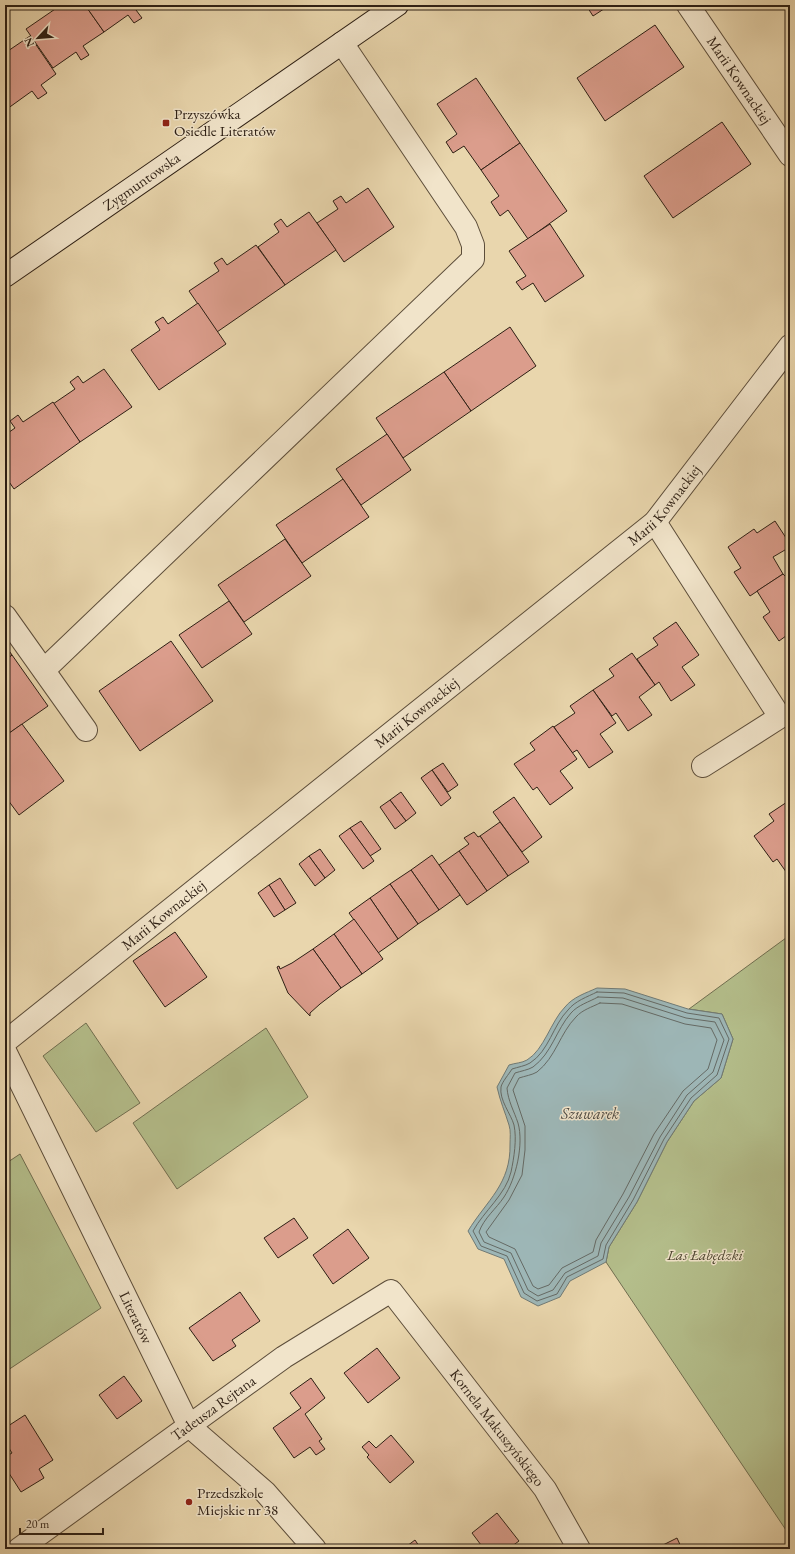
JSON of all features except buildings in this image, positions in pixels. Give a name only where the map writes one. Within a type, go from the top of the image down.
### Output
[{"type":"street","name":"Zygmuntowska","points":[[5,276],[397,5]]},
{"type":"street","name":"Marii Kownackiej","points":[[688,5],[790,155]]},
{"type":"street","points":[[44,670],[473,259],[473,245],[466,227],[342,43]]},
{"type":"street","name":"Marii Kownackiej","points":[[5,1042],[655,522],[790,346]]},
{"type":"street","points":[[655,522],[780,717],[704,766]]},
{"type":"street","points":[[5,616],[86,730]]},
{"type":"street","name":"Literatów","points":[[5,1051],[189,1426],[265,1492],[315,1549]]},
{"type":"street","name":"Tadeusza Rejtana","points":[[19,1549],[284,1357],[391,1290],[407,1313]]},
{"type":"street","name":"Kornela Makuszyńskiego","points":[[407,1313],[545,1489],[579,1549]]},
{"type":"green space","name":"Las Łabędzki","points":[[790,935],[790,1536],[606,1262],[609,1247],[637,1202],[667,1142],[694,1101],[721,1078],[733,1039],[722,1014],[689,1009]]},
{"type":"green space","points":[[86,1023],[140,1103],[96,1132],[43,1056]]},
{"type":"green space","points":[[266,1028],[308,1097],[177,1189],[133,1123]]},
{"type":"green space","points":[[20,1154],[101,1308],[5,1372],[5,1164]]},
{"type":"water","name":"Szuwarek","points":[[597,988],[625,989],[688,1009],[722,1014],[733,1039],[721,1078],[694,1101],[667,1142],[637,1202],[609,1247],[606,1262],[570,1281],[560,1297],[538,1306],[521,1297],[504,1259],[478,1249],[468,1231],[496,1191],[507,1170],[510,1127],[497,1087],[509,1065],[523,1062],[533,1055],[543,1043],[560,1013],[568,1004],[580,996]]},
{"type":"place","name":"Przyszówka Osiedle Literatów","points":[[166,123]]},
{"type":"place","name":"Przedszkole Miejskie nr 38","points":[[189,1502]]}]
